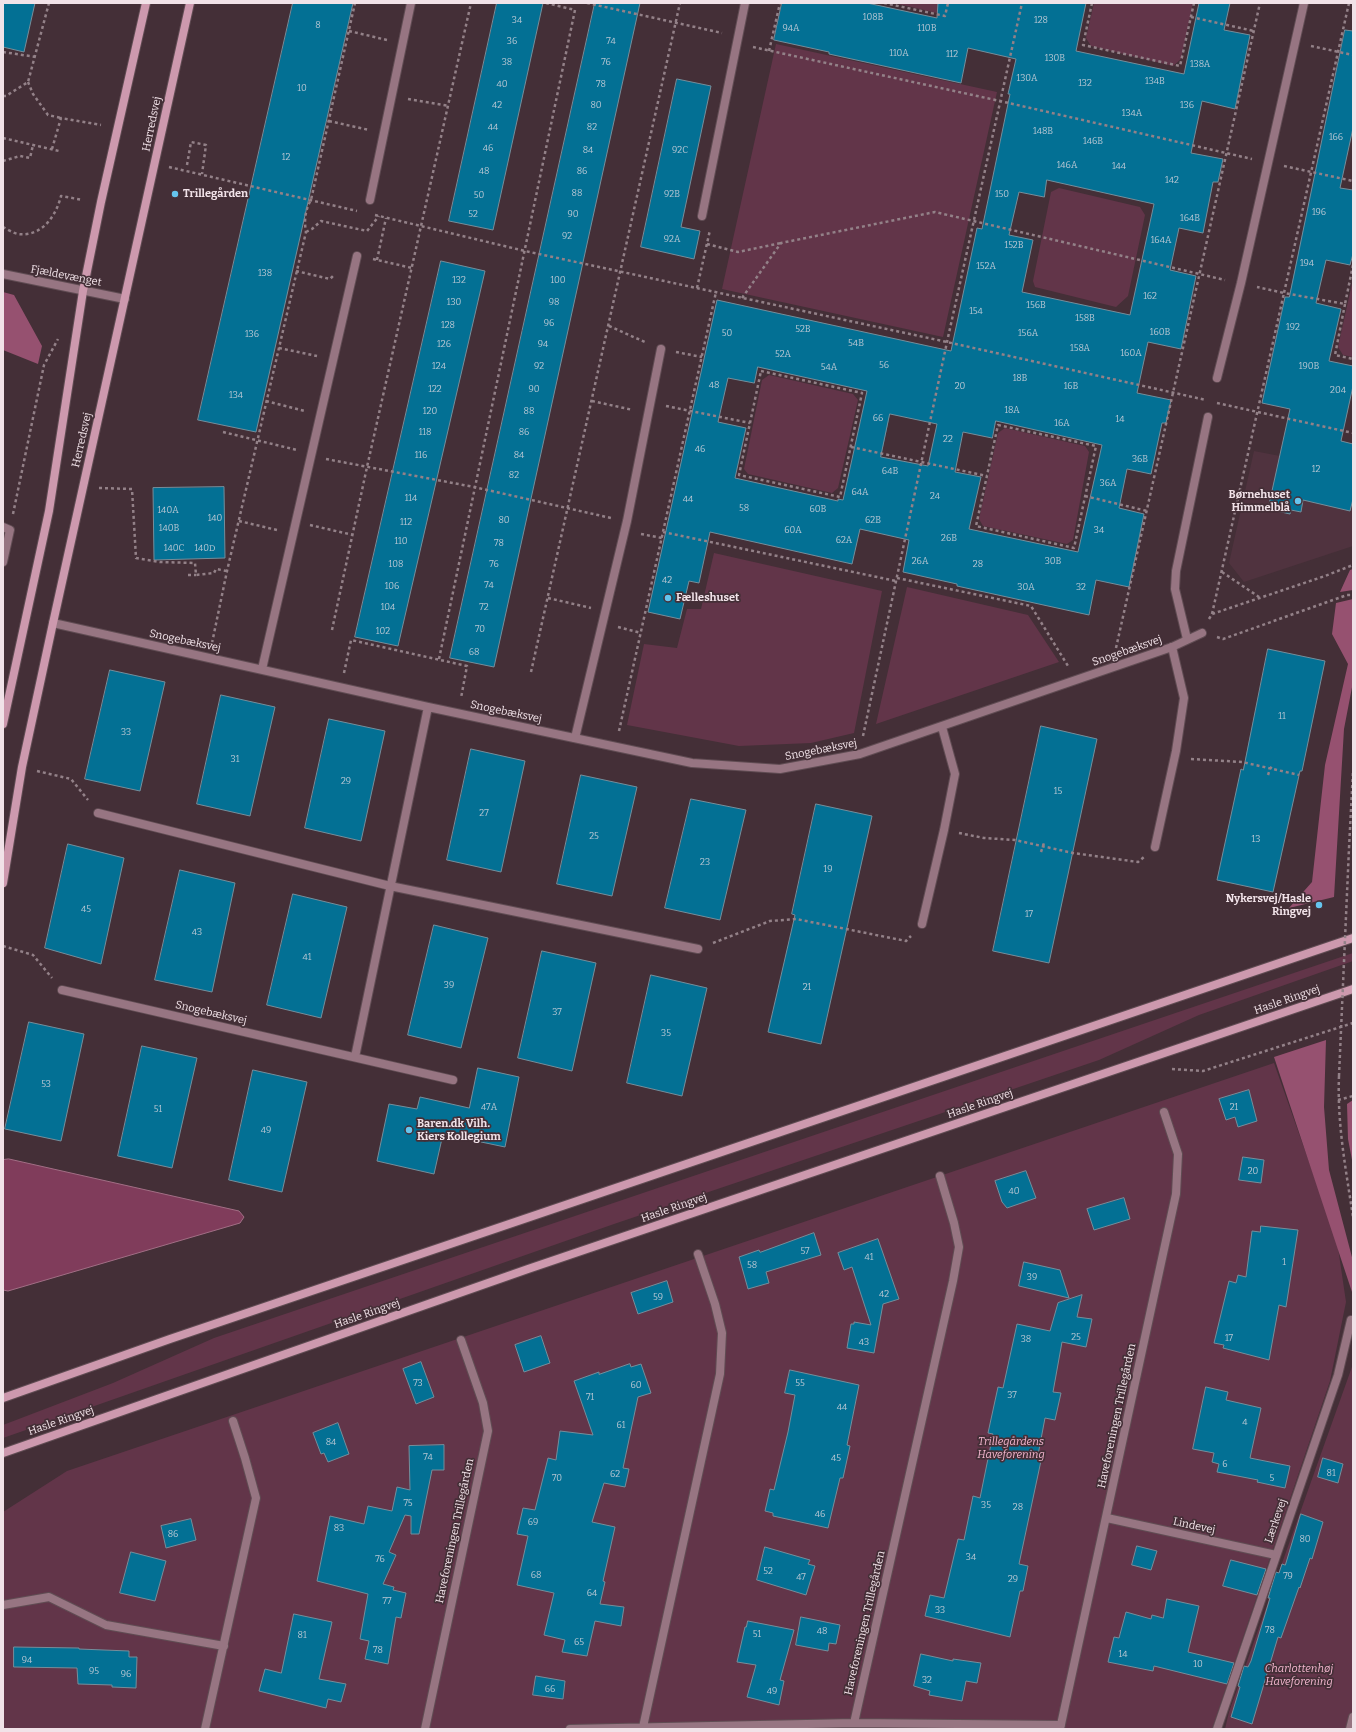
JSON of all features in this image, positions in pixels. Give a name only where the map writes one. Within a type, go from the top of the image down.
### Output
[{"type":"main road","name":"Herredsvej","points":[[3,724],[49,511],[84,291],[146,3]]},
{"type":"main road","name":"Herredsvej","points":[[3,883],[22,767],[190,3]]},
{"type":"main road","points":[[3,1398],[177,1336],[1353,938]]},
{"type":"main road","name":"Hasle Ringvej","points":[[3,1453],[528,1269],[1353,989]]},
{"type":"street","points":[[370,200],[411,3]]},
{"type":"street","points":[[702,216],[745,3]]},
{"type":"street","points":[[1217,378],[1241,283],[1304,3]]},
{"type":"street","points":[[262,669],[357,256]]},
{"type":"street","name":"Fjældevænget","points":[[3,274],[125,299]]},
{"type":"street","points":[[575,738],[627,521],[661,349]]},
{"type":"street","points":[[1187,639],[1175,589],[1176,572],[1208,418]]},
{"type":"street","points":[[3,562],[6,529]]},
{"type":"street","name":"Snogebæksvej","points":[[53,623],[458,714],[692,763],[780,769],[860,754],[1172,647],[1202,633]]},
{"type":"street","points":[[1155,847],[1174,757],[1184,698],[1172,647]]},
{"type":"street","points":[[355,1058],[428,707]]},
{"type":"street","points":[[922,924],[944,830],[955,774],[942,727]]},
{"type":"street","points":[[98,813],[390,886],[698,949]]},
{"type":"street","name":"Snogebæksvej","points":[[62,990],[453,1080]]},
{"type":"street","name":"Haveforeningen Trillegården","points":[[570,1729],[854,1723],[1060,1727],[1107,1518],[1176,1194],[1178,1154],[1164,1112]]},
{"type":"street","name":"Haveforeningen Trillegården","points":[[854,1723],[953,1281],[959,1247],[954,1223],[940,1176]]},
{"type":"street","points":[[643,1727],[720,1374],[722,1333],[715,1304],[698,1254]]},
{"type":"street","name":"Lærkevej","points":[[1217,1729],[1338,1375],[1351,1320]]},
{"type":"street","name":"Haveforeningen Trillegården","points":[[425,1729],[488,1430],[483,1403],[461,1340]]},
{"type":"street","points":[[205,1729],[256,1498],[246,1458],[233,1421]]},
{"type":"street","name":"Lindevej","points":[[1107,1518],[1276,1555]]},
{"type":"street","points":[[3,1605],[49,1597],[106,1625],[224,1646]]},
{"type":"street","points":[[1350,1729],[1353,1717]]},
{"type":"path","points":[[3,96],[6,96],[28,82],[36,57],[49,3]]},
{"type":"path","points":[[209,657],[257,440],[306,232],[304,222],[308,205],[311,200],[355,3]]},
{"type":"path","points":[[332,630],[367,466],[471,3]]},
{"type":"path","points":[[439,659],[575,10],[546,3]]},
{"type":"path","points":[[587,3],[675,23],[738,40],[769,51],[1000,101],[1268,163],[1353,181]]},
{"type":"path","points":[[532,672],[680,3]]},
{"type":"path","points":[[769,51],[780,3]]},
{"type":"path","points":[[884,3],[945,16],[948,3]]},
{"type":"path","points":[[860,754],[947,342],[1022,3]]},
{"type":"path","points":[[1092,3],[1083,45],[1180,66],[1194,3]]},
{"type":"path","points":[[1112,668],[1201,274],[1260,3]]},
{"type":"path","points":[[1349,3],[1222,572],[1212,614],[1202,633],[1223,638],[1347,595],[1353,595]]},
{"type":"path","points":[[1191,17],[1254,31]]},
{"type":"path","points":[[349,31],[403,44]]},
{"type":"path","points":[[1295,43],[1353,55]]},
{"type":"path","points":[[3,52],[36,57]]},
{"type":"path","points":[[28,82],[33,94],[48,115],[118,128]]},
{"type":"path","points":[[392,96],[449,106]]},
{"type":"path","points":[[52,149],[61,118]]},
{"type":"path","points":[[329,121],[384,133]]},
{"type":"path","points":[[3,138],[59,151]]},
{"type":"path","points":[[187,165],[191,142],[206,144],[202,174]]},
{"type":"path","points":[[3,161],[20,156],[30,158],[33,144]]},
{"type":"path","points":[[154,164],[364,212]]},
{"type":"path","points":[[3,227],[17,234],[34,232],[49,223],[58,210],[61,196],[83,200]]},
{"type":"path","points":[[707,244],[738,252],[935,212],[1284,293],[1344,304]]},
{"type":"path","points":[[371,214],[525,252],[947,342],[1353,433]]},
{"type":"path","points":[[306,232],[321,221],[367,231],[379,216]]},
{"type":"path","points":[[697,288],[711,226],[702,216]]},
{"type":"path","points":[[377,260],[386,218]]},
{"type":"path","points":[[742,298],[781,243]]},
{"type":"path","points":[[296,271],[330,279],[357,256],[412,268]]},
{"type":"path","points":[[1353,265],[1334,355],[1353,359]]},
{"type":"path","points":[[616,747],[716,292]]},
{"type":"path","points":[[609,326],[661,349],[702,357]]},
{"type":"path","points":[[6,529],[44,365],[58,338]]},
{"type":"path","points":[[279,348],[333,360]]},
{"type":"path","points":[[761,371],[862,393],[851,447],[840,497],[739,475],[761,371]]},
{"type":"path","points":[[266,401],[321,415]]},
{"type":"path","points":[[592,401],[648,414]]},
{"type":"path","points":[[650,402],[750,423]]},
{"type":"path","points":[[998,425],[1096,446],[1085,496],[1074,548],[976,526],[998,425]]},
{"type":"path","points":[[224,432],[290,447],[311,456],[474,487],[627,521]]},
{"type":"path","points":[[851,447],[987,476]]},
{"type":"path","points":[[83,488],[132,489],[136,558],[160,562],[195,563],[196,575]]},
{"type":"path","points":[[1085,496],[1147,511]]},
{"type":"path","points":[[239,521],[294,533]]},
{"type":"path","points":[[296,522],[352,535]]},
{"type":"path","points":[[625,530],[662,538]]},
{"type":"path","points":[[664,532],[1031,606],[1077,680]]},
{"type":"path","points":[[1212,614],[1353,565]]},
{"type":"path","points":[[188,576],[214,574],[216,569],[227,572]]},
{"type":"path","points":[[1222,572],[1260,597]]},
{"type":"path","points":[[548,598],[606,611]]},
{"type":"path","points":[[603,624],[641,632]]},
{"type":"path","points":[[340,687],[351,640],[439,659],[467,666],[458,714]]},
{"type":"path","points":[[1174,757],[1209,761],[1242,762],[1299,775]]},
{"type":"path","points":[[1268,775],[1273,765]]},
{"type":"path","points":[[22,767],[71,779],[98,813]]},
{"type":"path","points":[[1353,771],[1338,1076],[1341,1142],[1353,1217]]},
{"type":"path","points":[[944,830],[984,838],[1015,840],[1074,853],[1138,862],[1155,847]]},
{"type":"path","points":[[1041,852],[1043,845]]},
{"type":"path","points":[[698,949],[770,921],[796,919],[906,941],[922,924]]},
{"type":"path","points":[[3,946],[33,954],[62,990]]},
{"type":"path","points":[[1166,1068],[1203,1071],[1353,1023]]},
{"type":"path","points":[[1338,1100],[1353,1096]]},
{"type":"shaded area","points":[[3,292],[14,295],[42,346],[38,364],[3,350]]},
{"type":"shaded area","name":"Børnehuset Himmelblå","points":[[1286,429],[1353,444],[1353,546],[1244,582],[1229,563],[1254,451],[1280,456]]},
{"type":"shaded area","points":[[1353,569],[1353,590],[1340,592],[1350,570]]},
{"type":"shaded area","points":[[1353,599],[1353,682],[1344,729],[1334,897],[1289,908],[1312,882],[1325,765],[1348,664],[1332,634],[1336,603]]},
{"type":"shaded area","points":[[1326,1040],[1324,1107],[1329,1170],[1353,1261],[1353,1295],[1274,1057]]},
{"type":"shaded area","points":[[1353,1100],[1353,1165],[1348,1139],[1347,1104]]},
{"type":"shaded area","points":[[9,1159],[239,1211],[244,1217],[240,1223],[8,1291],[3,1290],[3,1160]]},
{"type":"green space","points":[[894,3],[946,3],[945,6],[937,13]]},
{"type":"green space","points":[[1094,3],[1193,3],[1181,59],[1173,66],[1091,46],[1086,38]]},
{"type":"green space","points":[[776,44],[997,92],[943,337],[722,289]]},
{"type":"green space","points":[[1059,188],[1140,207],[1145,215],[1128,296],[1116,307],[1035,287],[1033,281],[1051,192]]},
{"type":"green space","points":[[1353,279],[1353,357],[1343,355],[1338,347]]},
{"type":"green space","points":[[769,375],[853,394],[858,400],[838,488],[832,493],[748,474],[744,469],[762,380]]},
{"type":"green space","points":[[1005,428],[1085,446],[1089,452],[1073,540],[1067,544],[983,526],[979,519],[998,433]]},
{"type":"green space","points":[[714,553],[882,591],[854,733],[811,743],[739,746],[627,725],[644,644],[677,648],[687,609],[701,609]]},
{"type":"green space","points":[[907,587],[1028,615],[1059,662],[876,724]]},
{"type":"green space","points":[[1353,953],[1353,961],[1199,1015],[1099,1060],[614,1224],[3,1438],[3,1425],[113,1383],[214,1338]]},
{"type":"green space","name":"Trillegårdens Haveforening","points":[[1274,1063],[1337,1241],[1346,1302],[1330,1381],[1212,1729],[3,1729],[3,1512],[67,1471]]},
{"type":"green space","name":"Charlottenhøj Haveforening","points":[[1353,1364],[1353,1729],[1225,1729],[1229,1712]]},
{"type":"building","points":[[3,3],[35,3],[24,52],[3,47]]},
{"type":"building","points":[[293,3],[353,3],[256,432],[198,420]]},
{"type":"building","points":[[497,3],[543,3],[493,230],[449,221]]},
{"type":"building","points":[[595,3],[640,3],[494,667],[450,658]]},
{"type":"building","points":[[782,3],[867,3],[937,18],[938,3],[1086,3],[1076,51],[1184,74],[1199,3],[1230,3],[1224,30],[1250,35],[1235,109],[1202,101],[1191,153],[1223,159],[1218,182],[1213,182],[1203,233],[1179,228],[1170,270],[1196,276],[1181,349],[1148,342],[1137,393],[1171,400],[1166,423],[1162,423],[1151,474],[1127,469],[1119,508],[1144,514],[1129,587],[1096,580],[1089,615],[957,586],[957,584],[903,572],[909,540],[860,529],[852,564],[710,532],[699,583],[689,581],[680,619],[648,612],[717,300],[951,351],[977,228],[982,229],[1016,59],[968,48],[961,83],[829,54],[829,52],[774,40]],"holes":[[[1047,180],[1154,204],[1130,315],[1022,292],[1033,240],[1009,235],[1019,192],[1044,197]],[[758,367],[867,391],[843,500],[838,499],[838,501],[735,478],[746,428],[718,422],[728,378],[754,383]],[[890,414],[937,424],[928,466],[881,457]],[[996,421],[1102,445],[1078,552],[969,529],[981,477],[955,472],[963,432],[992,438]]]},
{"type":"building","points":[[1345,30],[1353,31],[1353,128],[1340,188],[1353,190],[1353,254],[1350,265],[1326,260],[1316,303],[1341,309],[1329,361],[1353,366],[1353,386],[1341,441],[1353,444],[1353,499],[1350,511],[1303,500],[1301,512],[1291,510],[1290,514],[1268,509],[1290,409],[1262,403],[1285,297],[1289,297]]},
{"type":"building","points":[[677,79],[711,86],[681,227],[700,231],[694,259],[641,247]]},
{"type":"building","points":[[441,261],[485,271],[398,646],[355,637]]},
{"type":"building","points":[[224,487],[225,558],[154,560],[153,488]]},
{"type":"building","points":[[1268,649],[1325,661],[1302,771],[1300,771],[1273,892],[1217,880],[1241,769],[1243,770]]},
{"type":"building","points":[[110,670],[165,682],[140,791],[85,779]]},
{"type":"building","points":[[221,695],[275,707],[250,816],[197,804]]},
{"type":"building","points":[[329,719],[385,731],[361,841],[305,828]]},
{"type":"building","points":[[1041,726],[1097,739],[1049,963],[993,951]]},
{"type":"building","points":[[471,749],[525,761],[501,872],[447,860]]},
{"type":"building","points":[[581,775],[637,787],[612,896],[557,884]]},
{"type":"building","points":[[691,799],[746,810],[720,920],[665,908]]},
{"type":"building","points":[[816,804],[872,816],[821,1044],[768,1032],[795,915],[792,914]]},
{"type":"building","points":[[68,844],[124,858],[101,964],[45,948]]},
{"type":"building","points":[[180,870],[235,883],[212,992],[155,980]]},
{"type":"building","points":[[293,894],[347,907],[321,1018],[267,1005]]},
{"type":"building","points":[[434,925],[488,938],[461,1048],[408,1035]]},
{"type":"building","points":[[542,951],[596,963],[572,1071],[518,1058]]},
{"type":"building","points":[[651,975],[707,988],[682,1096],[627,1083]]},
{"type":"building","points":[[29,1022],[84,1034],[61,1141],[5,1129]]},
{"type":"building","points":[[142,1046],[197,1058],[172,1168],[118,1156]]},
{"type":"building","points":[[478,1068],[519,1077],[505,1147],[443,1134],[434,1174],[377,1161],[389,1104],[417,1109],[420,1097],[469,1108]]},
{"type":"building","points":[[253,1070],[307,1082],[282,1192],[229,1180]]},
{"type":"building","points":[[1249,1090],[1257,1121],[1238,1127],[1235,1117],[1226,1120],[1219,1099]]},
{"type":"building","points":[[1243,1157],[1264,1160],[1261,1183],[1239,1180]]},
{"type":"building","points":[[1026,1171],[1036,1198],[1007,1208],[1002,1202],[995,1181]]},
{"type":"building","points":[[1124,1198],[1130,1219],[1094,1230],[1087,1209]]},
{"type":"building","points":[[1261,1226],[1298,1230],[1286,1307],[1279,1305],[1269,1360],[1223,1348],[1224,1345],[1214,1343],[1229,1281],[1236,1283],[1238,1275],[1246,1277],[1252,1231],[1260,1232]]},
{"type":"building","points":[[814,1233],[821,1255],[766,1272],[769,1283],[748,1289],[739,1257],[759,1250],[760,1252]]},
{"type":"building","points":[[878,1239],[899,1299],[883,1304],[874,1353],[847,1348],[851,1324],[854,1324],[854,1322],[871,1325],[852,1267],[844,1270],[838,1253]]},
{"type":"building","points":[[1024,1262],[1060,1270],[1069,1298],[1019,1286]]},
{"type":"building","points":[[667,1281],[673,1302],[638,1314],[631,1293]]},
{"type":"building","points":[[1082,1295],[1077,1317],[1092,1319],[1086,1347],[1062,1342],[1053,1392],[1061,1393],[1055,1420],[1045,1418],[1038,1455],[1042,1456],[1019,1564],[1028,1566],[1023,1591],[1020,1591],[1010,1637],[925,1616],[930,1595],[944,1598],[958,1539],[964,1540],[973,1496],[980,1498],[993,1434],[988,1433],[998,1387],[1003,1388],[1017,1324],[1050,1331],[1058,1303]]},
{"type":"building","points":[[541,1336],[550,1363],[524,1372],[515,1345]]},
{"type":"building","points":[[421,1362],[434,1397],[416,1404],[403,1369]]},
{"type":"building","points":[[630,1364],[631,1367],[641,1364],[651,1393],[638,1397],[623,1468],[629,1469],[625,1487],[604,1483],[592,1522],[615,1527],[603,1581],[605,1582],[600,1604],[624,1607],[621,1626],[595,1621],[587,1656],[562,1652],[565,1640],[544,1635],[554,1593],[517,1585],[528,1536],[517,1534],[523,1508],[535,1510],[548,1458],[556,1460],[560,1431],[593,1435],[574,1381],[599,1372],[599,1374]]},
{"type":"building","points":[[790,1370],[859,1385],[847,1445],[850,1446],[843,1478],[840,1478],[828,1528],[773,1516],[773,1513],[765,1511],[770,1489],[774,1490],[795,1395],[785,1393]]},
{"type":"building","points":[[1206,1387],[1228,1392],[1226,1400],[1261,1408],[1250,1458],[1290,1466],[1285,1488],[1257,1482],[1258,1480],[1217,1472],[1219,1464],[1212,1462],[1214,1453],[1193,1449]]},
{"type":"building","points":[[338,1423],[349,1454],[328,1462],[324,1453],[321,1454],[313,1433]]},
{"type":"building","points":[[444,1445],[444,1470],[432,1470],[419,1534],[411,1534],[411,1516],[405,1515],[389,1552],[396,1555],[383,1584],[394,1587],[393,1590],[406,1593],[401,1618],[396,1617],[388,1664],[365,1659],[369,1641],[360,1639],[368,1594],[317,1581],[330,1516],[364,1524],[368,1506],[392,1511],[397,1487],[410,1490],[409,1446]]},
{"type":"building","points":[[1323,1458],[1343,1464],[1338,1483],[1318,1477]]},
{"type":"building","points":[[1301,1514],[1323,1522],[1312,1559],[1310,1558],[1281,1638],[1278,1637],[1252,1724],[1231,1717],[1240,1687],[1238,1686],[1244,1666],[1248,1667],[1251,1661],[1270,1598],[1268,1598],[1276,1572],[1279,1573],[1282,1564],[1285,1565]]},
{"type":"building","points":[[191,1519],[196,1540],[166,1548],[161,1526]]},
{"type":"building","points":[[1137,1546],[1157,1551],[1151,1570],[1132,1565]]},
{"type":"building","points":[[765,1547],[810,1560],[808,1564],[815,1566],[806,1595],[757,1580]]},
{"type":"building","points":[[131,1552],[166,1561],[155,1601],[120,1593]]},
{"type":"building","points":[[1231,1560],[1266,1569],[1257,1595],[1223,1586]]},
{"type":"building","points":[[1167,1599],[1199,1606],[1188,1652],[1234,1663],[1227,1684],[1154,1666],[1153,1671],[1108,1662],[1114,1637],[1119,1638],[1126,1612],[1151,1619],[1152,1615],[1163,1618]]},
{"type":"building","points":[[294,1614],[332,1622],[319,1679],[346,1684],[341,1702],[328,1699],[326,1708],[259,1691],[265,1669],[281,1673]]},
{"type":"building","points":[[801,1617],[840,1625],[836,1644],[829,1643],[828,1651],[796,1645]]},
{"type":"building","points":[[748,1621],[794,1630],[780,1680],[784,1681],[779,1705],[747,1697],[756,1665],[737,1662],[745,1627]]},
{"type":"building","points":[[14,1647],[79,1648],[129,1651],[129,1657],[137,1657],[136,1688],[112,1687],[112,1685],[78,1684],[77,1668],[14,1667]]},
{"type":"building","points":[[921,1654],[953,1661],[953,1659],[981,1663],[977,1683],[966,1681],[962,1701],[929,1695],[930,1691],[914,1686]]},
{"type":"building","points":[[536,1676],[565,1681],[563,1699],[533,1695]]},
{"type":"place","name":"Trillegården","points":[[175,194]]},
{"type":"place","name":"Børnehuset Himmelblå","points":[[1298,501]]},
{"type":"place","name":"Fælleshuset","points":[[668,598]]},
{"type":"place","name":"Nykersvej/Hasle Ringvej","points":[[1319,905]]},
{"type":"place","name":"Baren.dk Vilh. Kiers Kollegium","points":[[409,1130]]}]
